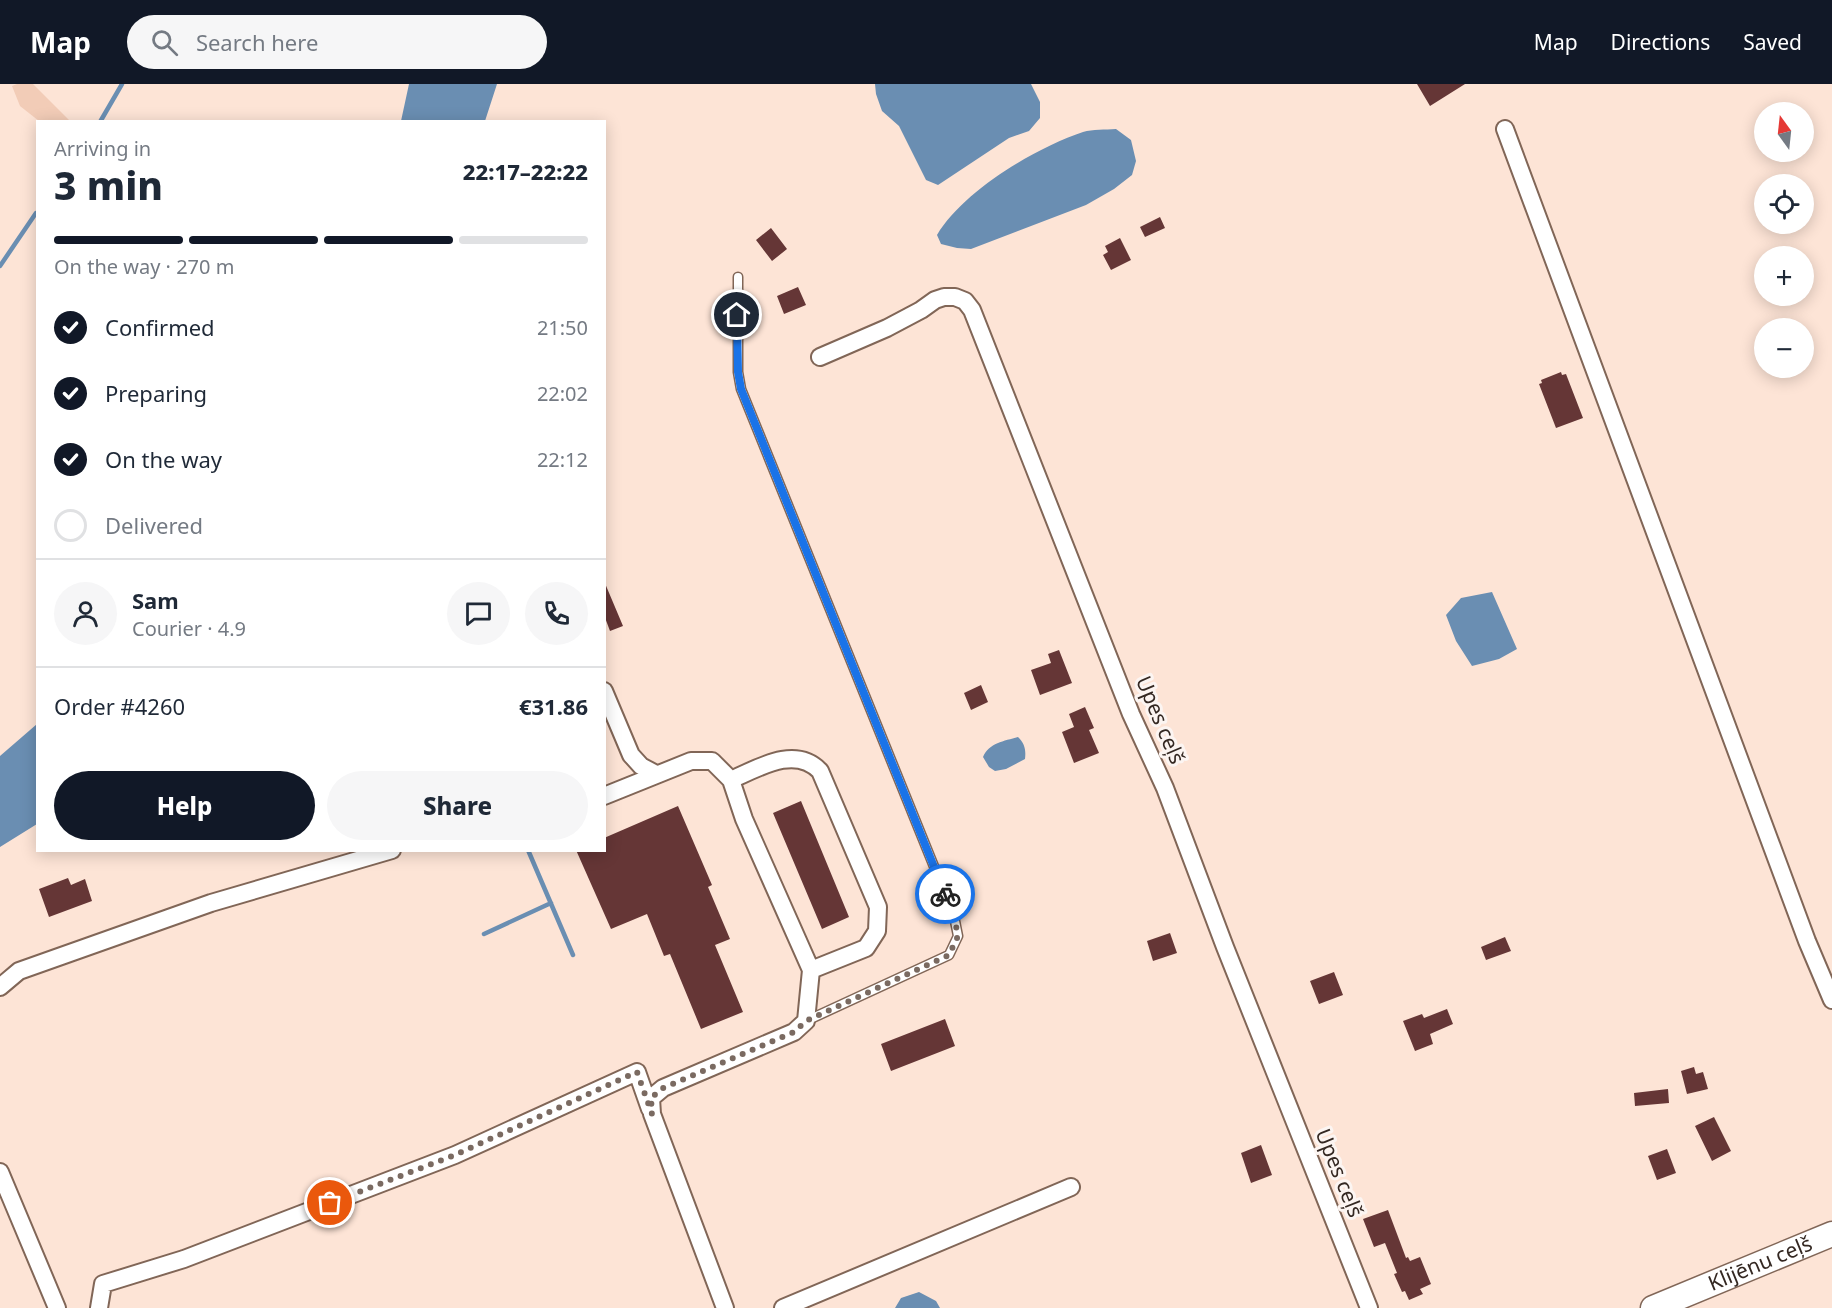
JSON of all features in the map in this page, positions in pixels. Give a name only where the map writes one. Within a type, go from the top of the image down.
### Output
[{"type":"street","points":[[1504,129],[1807,941],[1832,1000]]},
{"type":"street","name":"Upes ceļš","points":[[820,357],[887,328],[921,310],[934,300],[955,297],[965,301],[972,310],[1131,714],[1165,788],[1225,947],[1369,1308]]},
{"type":"street","points":[[606,696],[631,755],[641,766],[656,774]]},
{"type":"street","points":[[731,780],[779,760],[796,759],[813,764],[820,771],[878,907],[877,931],[866,948],[811,970]]},
{"type":"street","points":[[606,795],[691,761],[712,761],[731,780],[744,819],[811,970],[806,1021],[794,1032],[663,1088],[651,1098],[652,1114]]},
{"type":"street","points":[[0,987],[19,971],[211,903],[385,852]]},
{"type":"street","points":[[99,1308],[103,1284],[184,1259],[455,1155],[637,1072],[725,1308]]},
{"type":"street","points":[[0,1172],[57,1308]]},
{"type":"street","points":[[783,1308],[1071,1187]]},
{"type":"street","name":"Klijēnu ceļš","points":[[1653,1308],[1832,1234]]},
{"type":"lane","points":[[738,277],[738,372],[741,389],[954,916],[958,936],[949,955],[806,1021]]},
{"type":"shaded area","points":[[33,84],[69,120],[38,120],[20,106],[12,86]]},
{"type":"water","points":[[409,84],[497,84],[485,120],[401,120]]},
{"type":"water","points":[[875,84],[1031,84],[1040,102],[1040,118],[1029,131],[1009,138],[938,185],[926,180],[899,126],[882,111]]},
{"type":"water","points":[[1116,129],[1131,140],[1136,161],[1132,175],[1114,189],[1086,205],[971,249],[941,244],[937,235],[949,219],[982,187],[1002,173],[1064,139],[1087,131]]},
{"type":"water","points":[[1492,592],[1517,649],[1499,659],[1472,666],[1456,641],[1446,615],[1461,598]]},
{"type":"water","points":[[36,725],[36,825],[0,847],[0,756]]},
{"type":"water","points":[[1018,737],[1024,747],[1025,759],[1006,769],[995,771],[989,767],[983,757],[986,752],[998,743]]},
{"type":"water","points":[[919,1292],[936,1301],[940,1308],[895,1308],[901,1298]]},
{"type":"building","points":[[1417,84],[1465,84],[1430,106]]},
{"type":"building","points":[[1160,217],[1165,228],[1145,237],[1140,227]]},
{"type":"building","points":[[771,228],[787,249],[772,261],[756,240]]},
{"type":"building","points":[[1120,238],[1131,260],[1111,270],[1103,255],[1108,252],[1105,246]]},
{"type":"building","points":[[798,287],[806,305],[784,314],[777,296]]},
{"type":"building","points":[[1561,372],[1562,375],[1566,374],[1583,418],[1556,428],[1539,384],[1542,383],[1541,380]]},
{"type":"building","points":[[606,586],[623,626],[610,631],[606,620]]},
{"type":"building","points":[[1059,650],[1072,683],[1040,695],[1031,670],[1051,663],[1048,654]]},
{"type":"building","points":[[981,685],[988,702],[971,710],[964,693]]},
{"type":"building","points":[[1085,707],[1094,728],[1089,730],[1099,753],[1074,763],[1062,732],[1074,727],[1069,714]]},
{"type":"building","points":[[801,801],[849,917],[822,929],[773,813]]},
{"type":"building","points":[[678,806],[712,885],[708,887],[730,939],[715,945],[743,1012],[701,1029],[670,954],[664,956],[647,914],[611,929],[577,852],[606,852],[606,837]]},
{"type":"building","points":[[68,878],[71,885],[85,879],[92,901],[49,917],[39,889]]},
{"type":"building","points":[[1170,933],[1177,953],[1153,961],[1147,941]]},
{"type":"building","points":[[1505,937],[1511,951],[1486,960],[1481,947]]},
{"type":"building","points":[[1334,972],[1343,995],[1319,1004],[1310,981]]},
{"type":"building","points":[[1447,1009],[1453,1024],[1430,1034],[1433,1044],[1415,1051],[1403,1021],[1422,1014],[1424,1018]]},
{"type":"building","points":[[945,1019],[955,1046],[891,1071],[881,1044]]},
{"type":"building","points":[[1694,1067],[1696,1074],[1703,1072],[1708,1089],[1687,1094],[1681,1071]]},
{"type":"building","points":[[1668,1089],[1669,1103],[1635,1106],[1634,1093]]},
{"type":"building","points":[[1714,1117],[1731,1151],[1712,1161],[1695,1126]]},
{"type":"building","points":[[1261,1145],[1272,1175],[1251,1183],[1241,1153]]},
{"type":"building","points":[[1667,1149],[1676,1173],[1657,1180],[1648,1156]]},
{"type":"building","points":[[1388,1210],[1406,1258],[1408,1257],[1410,1261],[1420,1257],[1431,1284],[1420,1289],[1423,1294],[1409,1300],[1405,1291],[1402,1292],[1394,1274],[1397,1273],[1385,1243],[1374,1247],[1363,1219]]},
{"type":"waterway","points":[[101,120],[122,84]]},
{"type":"waterway","points":[[0,266],[36,213]]},
{"type":"waterway","points":[[529,852],[573,955]]},
{"type":"waterway","points":[[484,934],[551,903]]},
{"type":"way so far","points":[[330,1203],[455,1155],[637,1072],[652,1114],[651,1098],[663,1088],[794,1032],[806,1021],[949,955],[958,936],[954,916],[945,894]]},
{"type":"route","points":[[737,315],[738,372],[741,389],[945,894]]}]
